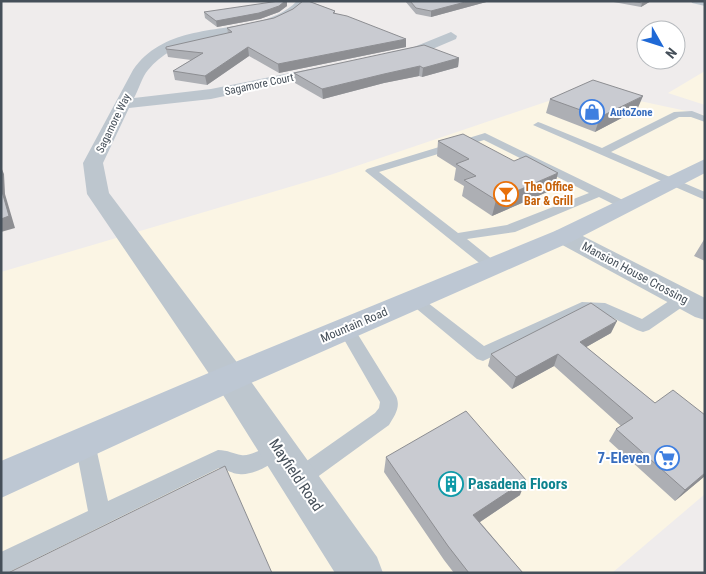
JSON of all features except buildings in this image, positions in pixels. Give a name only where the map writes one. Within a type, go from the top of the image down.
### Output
[{"type":"main road","name":"Mountain Road","points":[[1,480],[230,378],[564,236],[612,199],[671,182],[705,165]]},
{"type":"street","name":"Sagamore Way","points":[[230,378],[98,194],[93,163],[140,70],[165,47],[180,40],[209,32],[259,24],[287,15],[297,10],[303,1]]},
{"type":"street","points":[[696,1],[705,3]]},
{"type":"street","points":[[380,58],[418,50],[451,36]]},
{"type":"street","name":"Sagamore Court","points":[[122,104],[211,94],[343,66]]},
{"type":"street","name":"Mansion House Crossing","points":[[564,236],[694,304]]},
{"type":"street","name":"Mayfield Road","points":[[230,378],[361,573]]},
{"type":"lane","points":[[602,152],[677,114],[692,114],[705,119]]},
{"type":"lane","points":[[538,125],[705,196]]},
{"type":"lane","points":[[492,267],[371,171],[484,136],[612,199]]},
{"type":"lane","points":[[455,237],[510,229],[612,199]]},
{"type":"lane","points":[[414,300],[484,354],[582,306],[604,308],[643,326],[694,304]]},
{"type":"lane","points":[[1,564],[218,459],[230,460],[239,464],[288,464],[382,420],[388,410],[389,401],[346,329]]},
{"type":"lane","points":[[85,443],[100,516]]},
{"type":"shaded area","points":[[705,71],[705,105],[668,93]]},
{"type":"shaded area","points":[[584,89],[705,115],[705,494],[612,573],[1,573],[1,272],[330,175]]},
{"type":"place","name":"AutoZone","points":[[592,112]]},
{"type":"place","name":"The Office Bar & Grill","points":[[506,194]]},
{"type":"place","name":"7-Eleven","points":[[667,458]]},
{"type":"place","name":"Pasadena Floors","points":[[451,484]]}]
